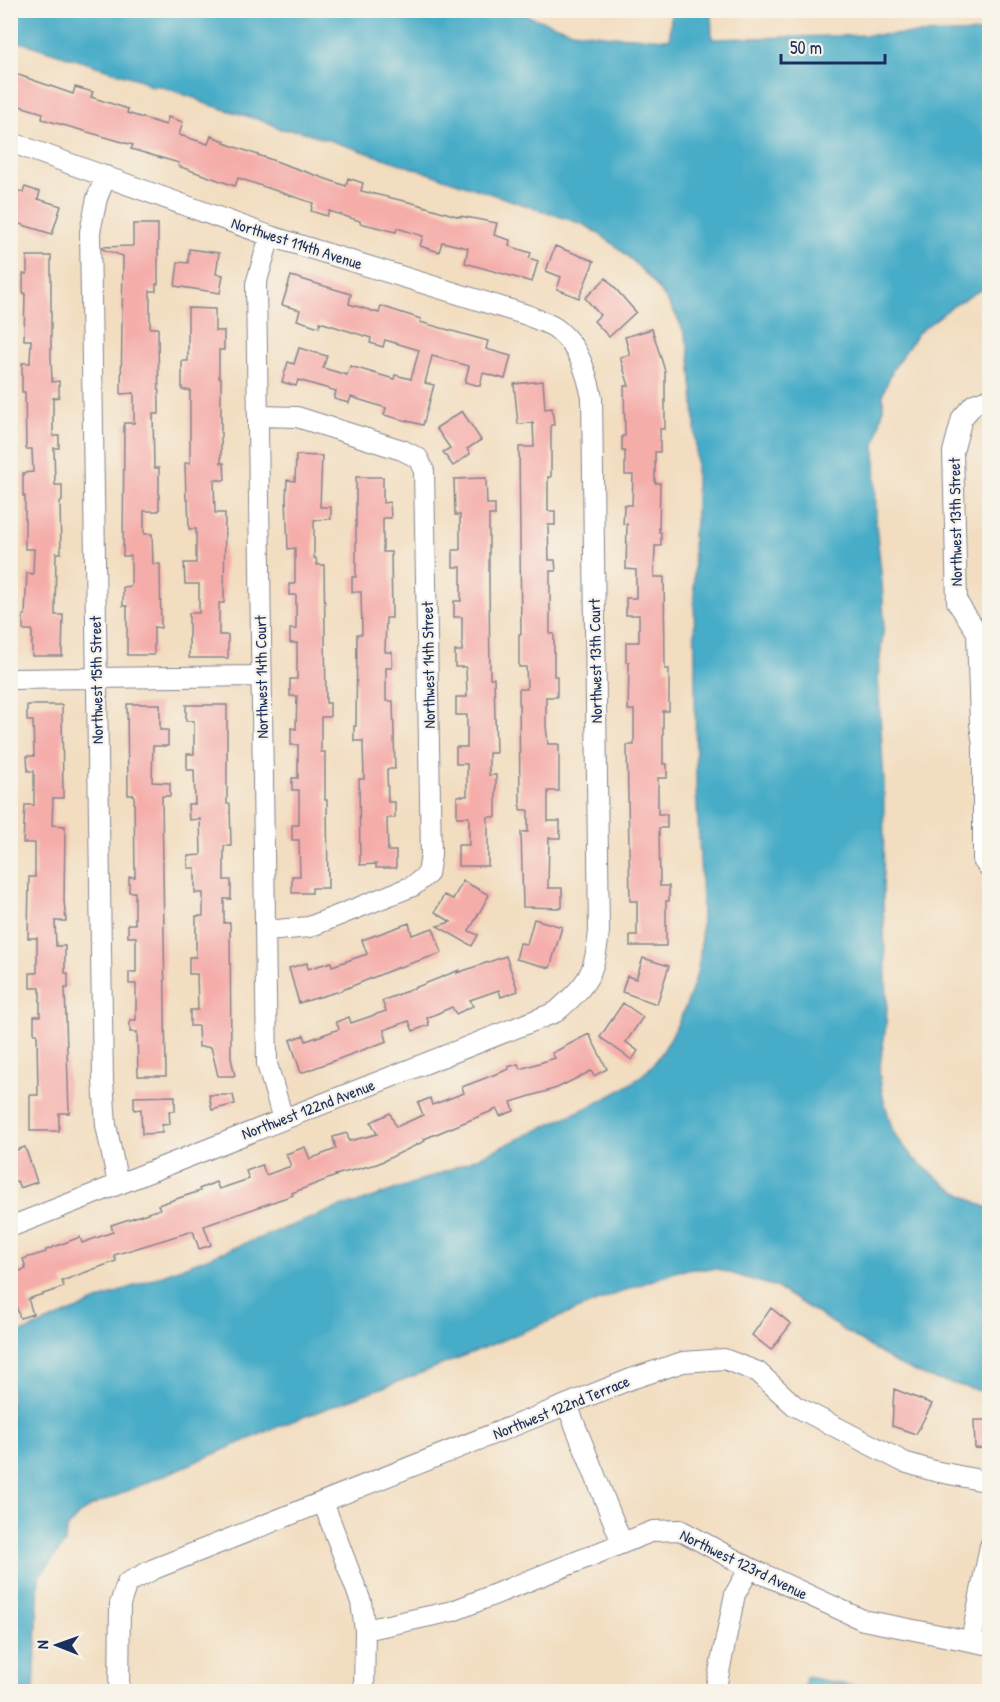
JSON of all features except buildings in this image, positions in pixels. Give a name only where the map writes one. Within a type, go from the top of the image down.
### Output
[{"type":"street","name":"Northwest 114th Avenue","points":[[10,142],[270,236],[527,315],[558,330],[577,352]]},
{"type":"street","name":"Northwest 15th Street","points":[[106,176],[97,198],[90,232],[103,1081],[106,1125],[118,1184]]},
{"type":"street","name":"Northwest 14th Court","points":[[270,236],[256,284],[261,676],[267,931],[267,1064],[283,1119]]},
{"type":"street","name":"Northwest 13th Court","points":[[577,352],[587,374],[592,398],[599,931],[597,954],[592,972]]},
{"type":"street","name":"Northwest 13th Street","points":[[990,398],[974,404],[962,418],[953,452],[957,602],[977,633],[980,724],[983,746],[983,860],[990,869]]},
{"type":"street","name":"Northwest 14th Street","points":[[259,416],[297,417],[402,450],[418,458],[424,471],[431,855],[428,874],[413,886],[309,927],[267,931]]},
{"type":"street","points":[[10,679],[261,676]]},
{"type":"street","name":"Northwest 122nd Avenue","points":[[10,1227],[556,1012],[579,992],[592,972]]},
{"type":"street","name":"Northwest 122nd Terrace","points":[[119,1692],[120,1604],[127,1583],[154,1569],[631,1379],[683,1362],[724,1359],[758,1372],[795,1406],[904,1462],[934,1471],[990,1482]]},
{"type":"street","points":[[567,1405],[622,1544]]},
{"type":"street","points":[[322,1502],[361,1602],[365,1630],[364,1692]]},
{"type":"street","name":"Northwest 123rd Avenue","points":[[365,1630],[453,1611],[653,1531],[680,1530],[750,1568],[863,1620],[980,1643]]},
{"type":"street","points":[[980,1643],[990,1546]]},
{"type":"street","points":[[715,1692],[735,1594],[750,1568]]},
{"type":"water","points":[[11,10],[510,10],[572,31],[611,36],[670,39],[671,11],[711,10],[712,39],[989,32],[989,285],[954,305],[918,333],[893,369],[883,393],[883,409],[875,446],[876,525],[884,623],[878,676],[884,785],[883,904],[887,1002],[879,1073],[893,1132],[913,1158],[950,1188],[989,1209],[989,1393],[927,1377],[894,1362],[776,1287],[717,1269],[678,1271],[424,1372],[282,1425],[92,1506],[70,1525],[66,1531],[65,1543],[39,1576],[34,1691],[11,1691],[11,1337],[126,1289],[348,1204],[355,1204],[455,1167],[590,1106],[627,1086],[657,1060],[682,1016],[698,968],[702,913],[696,783],[694,399],[685,335],[678,319],[657,287],[630,258],[585,225],[301,131],[280,129],[270,123],[204,103],[157,85],[153,87],[144,81],[17,41],[17,38],[11,36]]},
{"type":"water","points":[[806,1677],[880,1691],[804,1691]]}]
